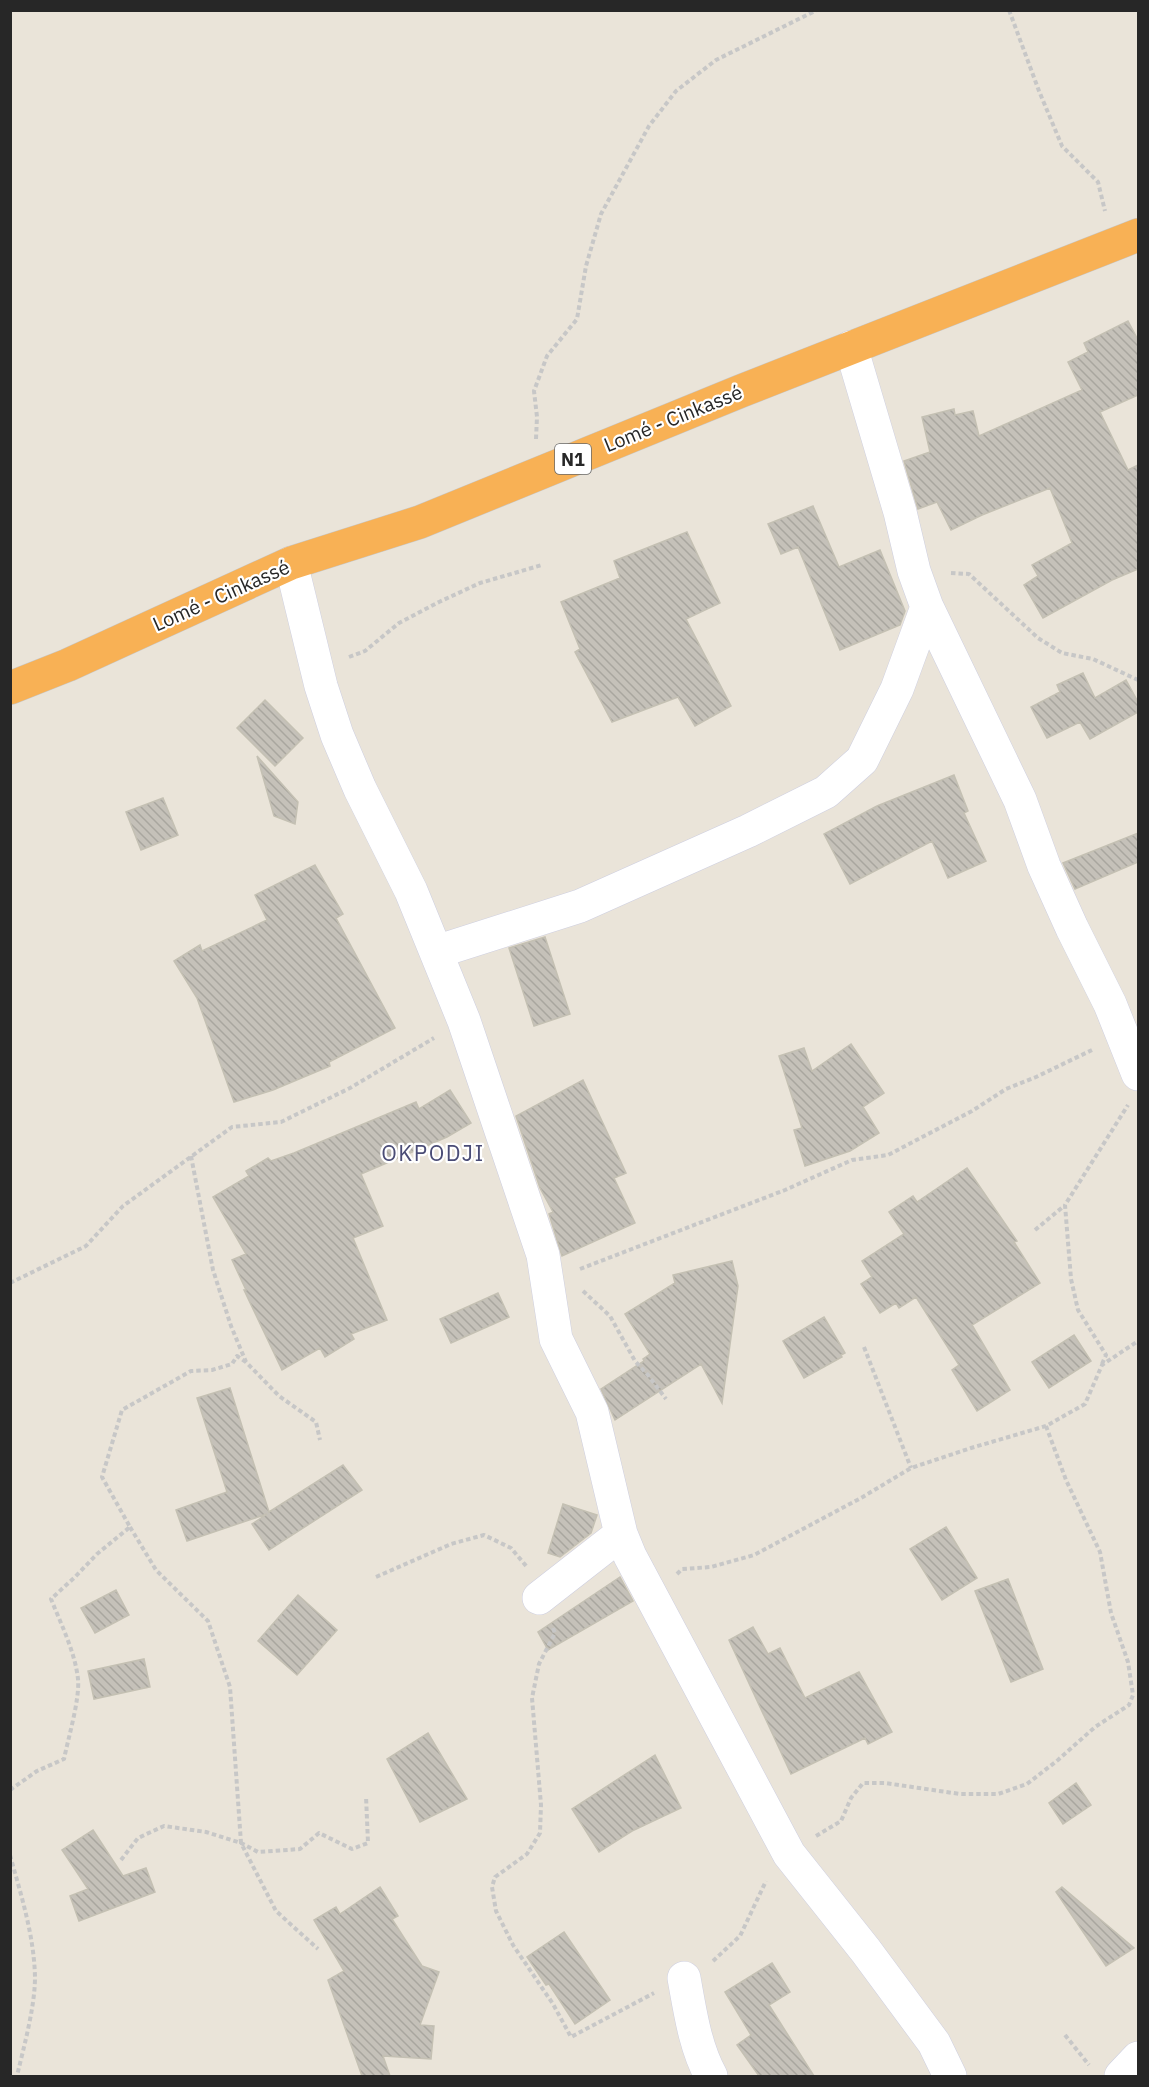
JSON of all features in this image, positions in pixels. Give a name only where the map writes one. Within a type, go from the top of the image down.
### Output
[{"type":"highway","name":"Lomé - Cinkassé","points":[[10,688],[68,665],[291,563],[420,522],[851,347],[1138,235]]},
{"type":"street","points":[[851,347],[900,512],[914,571],[927,607],[1020,800],[1049,876],[1110,1004],[1122,1035],[1136,1086]]},
{"type":"street","points":[[291,563],[317,668],[337,735],[360,789],[411,891],[464,1021],[543,1255],[553,1275],[556,1339],[592,1412],[621,1534],[654,1602],[789,1854],[866,1951],[934,2043],[950,2076]]},
{"type":"street","points":[[436,952],[580,906],[748,831],[826,792],[862,760],[897,689],[927,607]]},
{"type":"street","points":[[539,1598],[621,1534]]},
{"type":"street","points":[[684,1978],[705,2067],[711,2076]]},
{"type":"street","points":[[1106,2073],[1138,2058]]},
{"type":"path","points":[[536,474],[537,417],[534,391],[547,356],[577,319],[586,266],[602,214],[649,126],[676,91],[716,60],[817,10]]},
{"type":"path","points":[[1009,10],[1062,146],[1098,182],[1106,215],[1108,247]]},
{"type":"path","points":[[317,668],[365,651],[399,623],[470,588],[542,566]]},
{"type":"path","points":[[914,571],[969,574],[1038,638],[1062,654],[1093,659],[1138,680]]},
{"type":"path","points":[[10,1283],[86,1246],[123,1206],[232,1127],[281,1122],[350,1088],[464,1021]]},
{"type":"path","points":[[553,1275],[584,1268],[785,1190],[852,1160],[888,1155],[972,1111],[1006,1089],[1122,1035]]},
{"type":"path","points":[[1035,1230],[1065,1205],[1136,1086]]},
{"type":"path","points":[[191,1156],[213,1270],[231,1326],[246,1362]]},
{"type":"path","points":[[654,1602],[682,1569],[711,1567],[754,1555],[852,1503],[911,1468],[1046,1426],[1085,1404],[1106,1355],[1078,1310],[1071,1279],[1065,1205]]},
{"type":"path","points":[[553,1275],[594,1300],[610,1316],[635,1361],[666,1399]]},
{"type":"path","points":[[1102,1365],[1138,1341]]},
{"type":"path","points":[[864,1347],[911,1468]]},
{"type":"path","points":[[318,1949],[276,1911],[241,1843],[230,1687],[208,1621],[156,1570],[102,1477],[122,1410],[191,1371],[212,1370],[232,1364],[237,1356],[246,1362],[279,1396],[316,1422],[320,1440]]},
{"type":"path","points":[[789,1854],[842,1821],[851,1798],[863,1783],[960,1794],[998,1794],[1027,1784],[1095,1727],[1129,1705],[1133,1695],[1128,1662],[1111,1613],[1100,1551],[1066,1480],[1046,1426]]},
{"type":"path","points":[[10,1790],[37,1771],[64,1759],[72,1723],[78,1680],[67,1639],[51,1599],[97,1554],[130,1527]]},
{"type":"path","points":[[376,1577],[451,1544],[484,1535],[511,1548],[532,1571],[539,1598],[555,1633],[539,1664],[532,1698],[541,1805],[540,1833],[527,1854],[495,1877],[492,1887],[496,1911],[513,1946],[553,2004],[571,2037]]},
{"type":"path","points":[[121,1860],[138,1838],[164,1826],[206,1832],[241,1843],[258,1852],[300,1849],[319,1833],[352,1849],[368,1843],[366,1796]]},
{"type":"path","points":[[10,1855],[29,1926],[35,1978],[28,2034],[17,2076]]},
{"type":"path","points":[[1065,2035],[1106,2073]]},
{"type":"building","points":[[1128,321],[1138,340],[1138,395],[1100,412],[1128,470],[1138,465],[1138,569],[1112,580],[1043,618],[1024,585],[1038,576],[1032,565],[1072,543],[1050,488],[951,530],[937,502],[918,509],[904,461],[930,452],[922,417],[954,409],[955,415],[973,411],[979,436],[1082,390],[1068,362],[1088,352],[1084,343]]},
{"type":"building","points":[[813,506],[839,567],[880,550],[905,611],[900,625],[840,650],[798,547],[781,554],[768,524]]},
{"type":"building","points":[[687,532],[720,603],[686,619],[731,706],[695,726],[678,697],[612,722],[575,652],[580,649],[561,602],[620,578],[614,561]]},
{"type":"building","points":[[1083,673],[1095,698],[1126,680],[1138,702],[1138,712],[1090,739],[1080,722],[1047,738],[1031,707],[1060,692],[1057,685]]},
{"type":"building","points":[[265,700],[303,738],[275,766],[237,728]]},
{"type":"building","points":[[257,756],[298,802],[295,824],[274,816]]},
{"type":"building","points":[[954,775],[968,811],[964,813],[986,861],[948,878],[932,841],[850,884],[824,834],[877,806]]},
{"type":"building","points":[[163,798],[178,835],[141,850],[126,812]]},
{"type":"building","points":[[1138,833],[1138,862],[1075,889],[1063,863]]},
{"type":"building","points":[[315,865],[343,914],[336,918],[395,1028],[329,1062],[330,1066],[273,1090],[234,1102],[197,998],[174,961],[200,945],[202,951],[267,920],[255,895]]},
{"type":"building","points":[[545,937],[570,1014],[534,1026],[509,948]]},
{"type":"building","points":[[851,1044],[884,1093],[863,1107],[879,1133],[850,1151],[805,1166],[794,1130],[802,1128],[779,1056],[804,1048],[812,1071]]},
{"type":"building","points":[[583,1080],[626,1173],[614,1178],[635,1223],[562,1256],[549,1214],[553,1212],[540,1188],[516,1116]]},
{"type":"building","points":[[450,1090],[471,1123],[447,1137],[361,1174],[383,1226],[353,1238],[387,1320],[351,1334],[354,1339],[325,1357],[320,1348],[282,1370],[232,1260],[246,1254],[213,1197],[249,1176],[246,1171],[268,1158],[271,1161],[294,1153],[416,1102],[419,1109]]},
{"type":"building","points":[[967,1168],[1017,1241],[1014,1242],[1040,1283],[972,1325],[1010,1390],[977,1411],[952,1370],[959,1365],[916,1297],[899,1308],[896,1303],[880,1313],[861,1284],[872,1277],[862,1261],[904,1234],[889,1212],[913,1196],[917,1202]]},
{"type":"building","points":[[732,1261],[738,1286],[722,1403],[701,1364],[615,1420],[601,1389],[644,1361],[643,1359],[650,1354],[625,1314],[675,1283],[673,1275]]},
{"type":"building","points":[[498,1293],[509,1317],[451,1343],[440,1319]]},
{"type":"building","points":[[824,1317],[845,1353],[841,1355],[842,1357],[804,1378],[783,1341]]},
{"type":"building","points":[[1074,1335],[1091,1361],[1049,1388],[1032,1362]]},
{"type":"building","points":[[230,1388],[269,1512],[343,1465],[362,1490],[269,1550],[252,1524],[267,1514],[187,1541],[176,1510],[227,1492],[197,1398]]},
{"type":"building","points":[[563,1504],[597,1515],[591,1533],[560,1557],[548,1553]]},
{"type":"building","points":[[946,1527],[977,1578],[942,1600],[910,1549]]},
{"type":"building","points":[[620,1577],[633,1601],[548,1650],[538,1632]]},
{"type":"building","points":[[1008,1579],[1043,1669],[1011,1682],[975,1591]]},
{"type":"building","points":[[116,1590],[129,1615],[95,1633],[81,1608]]},
{"type":"building","points":[[298,1595],[337,1630],[297,1675],[258,1641]]},
{"type":"building","points":[[753,1627],[768,1654],[780,1648],[805,1698],[859,1672],[892,1732],[868,1744],[865,1738],[791,1774],[729,1640]]},
{"type":"building","points":[[144,1659],[150,1687],[94,1699],[88,1671]]},
{"type":"building","points":[[428,1733],[467,1799],[420,1822],[387,1759]]},
{"type":"building","points":[[655,1755],[681,1808],[632,1831],[599,1852],[572,1809]]},
{"type":"building","points":[[1076,1783],[1091,1805],[1063,1824],[1049,1803]]},
{"type":"building","points":[[93,1830],[123,1876],[146,1868],[155,1892],[79,1921],[70,1896],[88,1889],[62,1850]]},
{"type":"building","points":[[380,1887],[398,1916],[392,1919],[422,1966],[439,1972],[420,2025],[434,2026],[431,2059],[383,2056],[390,2076],[362,2076],[328,1980],[344,1971],[314,1920],[336,1907],[340,1914]]},
{"type":"building","points":[[1062,1887],[1134,1948],[1106,1966],[1056,1892]]},
{"type":"building","points":[[564,1932],[610,2000],[575,2024],[549,1984],[546,1985],[527,1957]]},
{"type":"building","points":[[772,1963],[790,1992],[769,2005],[814,2076],[759,2076],[737,2045],[751,2035],[725,1992]]},
{"type":"district","name":"OKPODJI","points":[[433,1152]]}]
